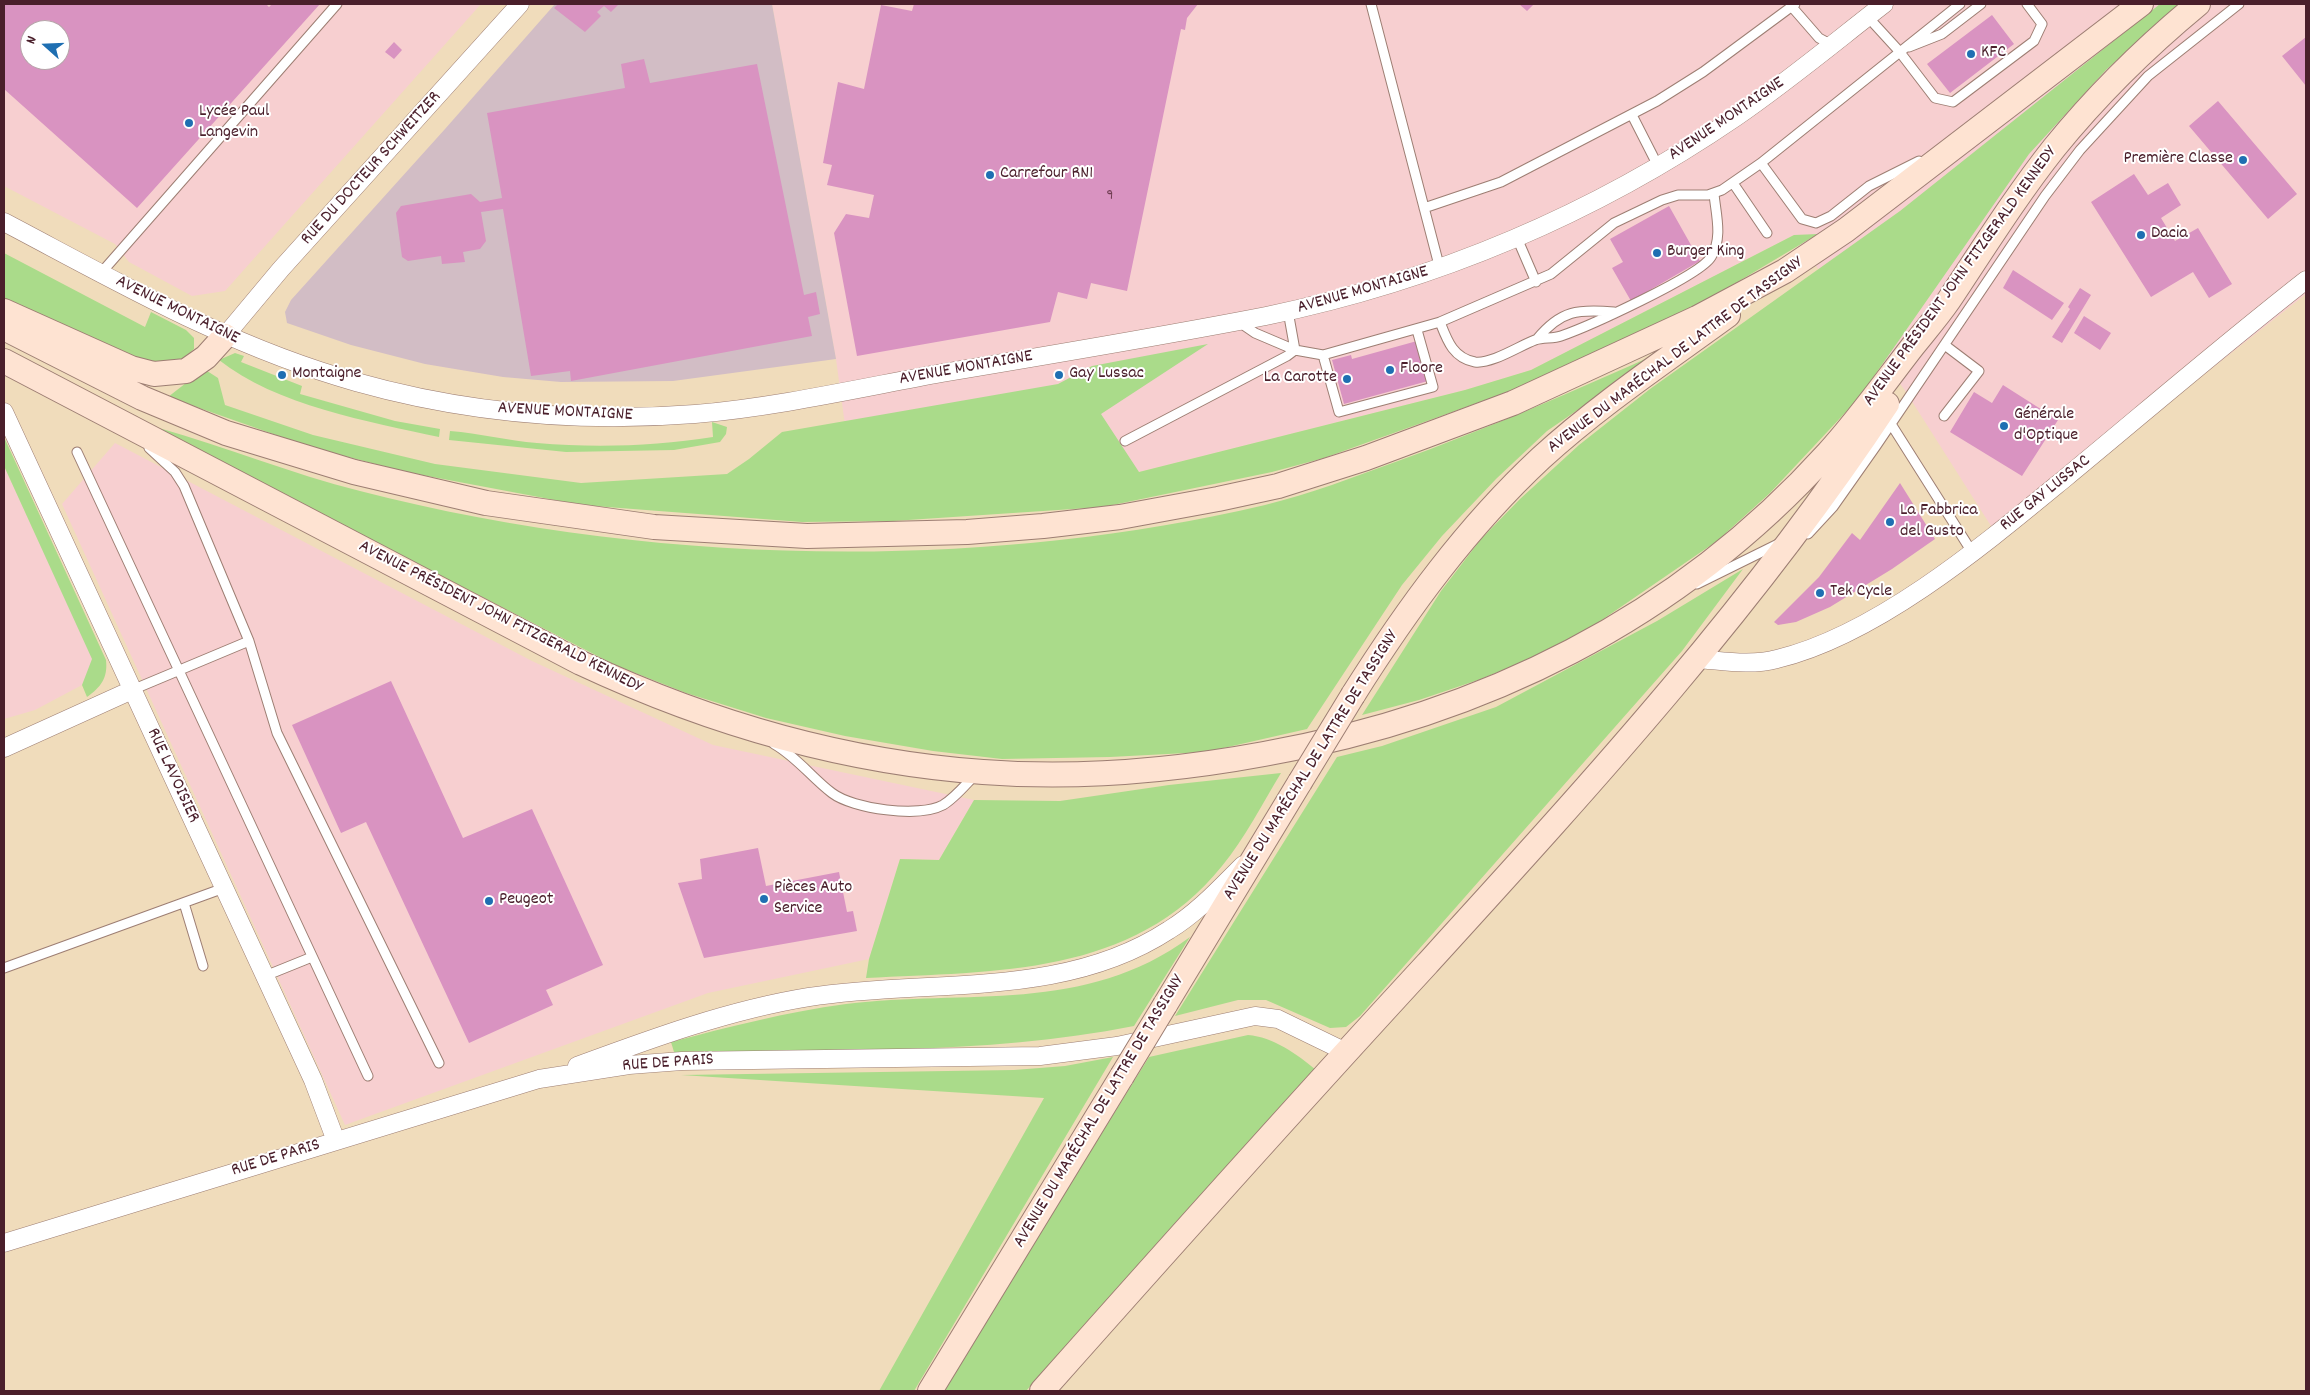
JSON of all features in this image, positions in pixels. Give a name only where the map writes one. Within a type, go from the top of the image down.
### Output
[{"type":"main road","points":[[4,328],[106,381],[202,424],[316,462],[442,494],[570,516],[691,530],[833,536],[967,532],[1072,523],[1153,512],[1235,496],[1304,478],[1465,422],[1559,383],[1723,305],[1785,271],[1818,250],[1971,136],[2141,4]]},
{"type":"main road","name":"AVENUE PRÉSIDENT JOHN FITZGERALD KENNEDY","points":[[4,362],[581,663],[665,700],[734,724],[844,751],[979,772],[1065,774],[1166,768],[1234,760],[1346,737],[1417,717],[1513,681],[1583,646],[1632,616],[1715,558],[1786,496],[1848,430],[1945,305],[2031,179],[2072,127],[2129,66],[2198,4]]},
{"type":"main road","name":"AVENUE DU MARÉCHAL DE LATTRE DE TASSIGNY","points":[[930,1391],[1353,695],[1435,575],[1493,506],[1534,465],[1598,411],[1818,250]]},
{"type":"main road","points":[[1042,1391],[1346,1052],[1564,813],[1698,660],[1791,538],[1882,410],[1945,305]]},
{"type":"main road","points":[[4,311],[131,368],[154,374],[186,371],[206,357],[225,336]]},
{"type":"street","name":"RUE DU DOCTEUR SCHWEITZER","points":[[225,336],[281,269],[520,4]]},
{"type":"street","name":"AVENUE MONTAIGNE","points":[[4,222],[225,336],[336,377],[442,402],[537,415],[624,417],[696,414],[767,404],[1238,322],[1364,293],[1440,268],[1517,238],[1609,194],[1658,166],[1737,116],[1884,4]]},
{"type":"street","name":"RUE GAY LUSSAC","points":[[1698,660],[1761,662],[1787,656],[1813,647],[1890,607],[1972,552],[2306,280]]},
{"type":"street","name":"RUE LAVOISIER","points":[[4,412],[313,1080],[336,1141]]},
{"type":"street","points":[[4,748],[132,690]]},
{"type":"street","points":[[539,1079],[651,1039],[767,1005],[853,992],[1015,981],[1054,975],[1096,964],[1135,950],[1184,920],[1260,849]]},
{"type":"street","name":"RUE DE PARIS","points":[[4,1243],[539,1079],[656,1062],[1040,1056],[1117,1046],[1255,1016],[1278,1019],[1346,1052]]},
{"type":"lane","points":[[101,273],[337,4]]},
{"type":"lane","points":[[1371,4],[1424,208],[1435,242],[1440,268]]},
{"type":"lane","points":[[1238,322],[1255,334],[1295,350],[1323,355],[1417,330],[1536,282],[1563,266],[1614,223],[1671,197],[1714,194],[1733,183],[1761,163],[1960,4]]},
{"type":"lane","points":[[1899,51],[1942,34],[1981,4]]},
{"type":"lane","points":[[1868,16],[1899,51],[1935,98],[1953,102],[2034,42],[2042,24],[2027,4]]},
{"type":"lane","points":[[1736,611],[1822,519],[1946,346],[2045,196],[2085,144],[2121,103],[2154,71],[2239,4]]},
{"type":"lane","points":[[1424,208],[1501,182],[1632,115],[1703,72],[1794,6],[1819,38],[1832,45]]},
{"type":"lane","points":[[1632,115],[1658,166]]},
{"type":"lane","points":[[1761,163],[1802,219],[1816,222],[1830,216],[1869,186],[1971,136]]},
{"type":"lane","points":[[1733,183],[1767,234]]},
{"type":"lane","points":[[1440,322],[1451,349],[1474,362],[1485,361],[1537,339],[1561,336],[1643,300],[1700,267],[1710,259],[1718,237],[1714,194]]},
{"type":"lane","points":[[1517,238],[1536,282]]},
{"type":"lane","points":[[1537,339],[1552,323],[1574,312],[1583,310],[1616,312]]},
{"type":"lane","points":[[1288,312],[1295,350]]},
{"type":"lane","points":[[1323,355],[1339,412],[1433,387],[1417,330]]},
{"type":"lane","points":[[1944,416],[1979,371],[1946,346]]},
{"type":"lane","points":[[1125,441],[1287,356],[1295,350]]},
{"type":"lane","points":[[123,424],[166,462],[184,486],[249,641],[277,733],[439,1063]]},
{"type":"lane","points":[[1891,424],[1972,552]]},
{"type":"lane","points":[[77,452],[368,1076]]},
{"type":"lane","points":[[1632,616],[1791,538],[1822,519]]},
{"type":"lane","points":[[132,690],[249,641]]},
{"type":"lane","points":[[734,724],[777,745],[833,794],[858,806],[930,810],[950,800],[979,772]]},
{"type":"lane","points":[[4,968],[224,888]]},
{"type":"lane","points":[[184,902],[203,966]]},
{"type":"lane","points":[[265,976],[312,957]]},
{"type":"shaded area","name":"Lycée Paul Langevin","points":[[4,4],[481,4],[225,291],[192,296],[129,262],[115,244],[4,186]]},
{"type":"shaded area","points":[[555,4],[772,4],[836,359],[673,381],[561,382],[503,377],[425,364],[351,345],[287,323],[285,312],[291,300]]},
{"type":"shaded area","points":[[772,4],[2306,4],[2306,294],[1998,537],[1906,392],[1794,235],[1531,370],[1465,390],[1139,472],[855,499],[836,359]]},
{"type":"shaded area","points":[[115,443],[532,661],[713,745],[974,800],[939,860],[900,859],[869,959],[708,993],[345,1125],[62,504]]},
{"type":"shaded area","points":[[4,466],[93,659],[82,685],[35,710],[4,719]]},
{"type":"green space","points":[[2160,4],[2180,4],[2106,70],[2029,154],[1858,399],[1770,493],[1717,541],[1596,624],[1537,656],[1481,679],[1419,700],[1362,715],[1441,591],[1481,539],[1520,499],[1579,445],[1650,389],[1900,211]]},
{"type":"green space","points":[[1818,234],[1724,290],[1665,321],[1508,392],[1324,458],[1272,472],[1103,507],[893,521],[802,522],[581,505],[406,472],[310,447],[168,397],[204,369],[218,378],[225,405],[313,435],[435,464],[581,483],[727,474],[782,432],[1058,384],[1092,366],[1208,344],[1101,414],[1139,472],[1465,390],[1531,370],[1794,235]]},
{"type":"green space","points":[[4,253],[145,327],[151,312],[186,330],[194,338],[194,349],[184,358],[164,363],[143,363],[4,298]]},
{"type":"green space","points":[[1665,350],[1547,431],[1496,479],[1442,536],[1402,585],[1307,729],[1206,752],[1110,757],[1002,759],[933,751],[845,736],[766,718],[686,693],[615,665],[365,537],[159,428],[309,477],[360,491],[469,516],[582,534],[696,546],[812,551],[927,550],[1042,542],[1155,527],[1282,501],[1348,479],[1499,422]]},
{"type":"green space","points":[[235,353],[244,356],[241,362],[302,386],[300,394],[395,421],[440,429],[439,437],[324,410],[267,389],[242,376],[219,360]]},
{"type":"green space","points":[[712,422],[727,427],[726,434],[720,442],[674,450],[566,452],[449,440],[450,431],[559,445],[604,446],[648,444],[713,437]]},
{"type":"green space","points":[[4,437],[106,660],[106,672],[103,682],[87,697],[82,685],[92,659],[4,466]]},
{"type":"green space","points":[[1743,569],[1682,651],[1360,1016],[1346,1027],[1330,1028],[1266,1000],[1238,1000],[1175,1016],[1337,757],[1382,746],[1496,707],[1657,621]]},
{"type":"green space","points":[[1281,773],[1246,832],[1222,866],[1186,902],[1147,929],[1104,948],[1059,961],[1012,969],[866,978],[869,959],[900,859],[939,860],[974,800],[1060,801],[1169,785]]},
{"type":"green space","points":[[1190,937],[1134,1026],[1077,1036],[1020,1042],[905,1049],[674,1052],[671,1042],[736,1025],[846,1004],[891,1000],[980,997],[1067,989],[1109,978],[1150,962]]},
{"type":"green space","points":[[1248,1035],[1266,1039],[1293,1052],[1316,1070],[1026,1391],[942,1391],[1149,1057]]},
{"type":"green space","points":[[1113,1057],[914,1391],[879,1391],[1044,1098],[681,1075],[1014,1070],[1065,1066]]},
{"type":"building","points":[[4,4],[266,4],[269,7],[272,4],[320,4],[137,208],[4,89]]},
{"type":"building","points":[[558,4],[619,4],[611,12],[604,6],[597,12],[601,16],[585,32],[554,8]]},
{"type":"building","name":"Carrefour RN1","points":[[914,4],[1198,4],[1187,18],[1185,30],[1181,29],[1127,291],[1091,283],[1087,299],[1058,292],[1050,322],[857,356],[834,233],[846,214],[869,218],[874,195],[827,185],[832,165],[823,163],[838,82],[864,89],[881,5],[912,11]]},
{"type":"building","points":[[1519,4],[1534,4],[1527,11]]},
{"type":"building","name":"KFC","points":[[1992,15],[2014,44],[1950,93],[1927,64]]},
{"type":"building","points":[[2306,37],[2306,86],[2282,56]]},
{"type":"building","points":[[394,42],[402,50],[394,59],[385,52]]},
{"type":"building","points":[[644,59],[650,83],[757,64],[804,295],[816,292],[820,314],[808,317],[812,336],[571,381],[570,371],[531,376],[503,209],[481,212],[486,241],[480,249],[463,252],[465,262],[442,264],[441,256],[408,261],[402,257],[396,213],[401,206],[471,194],[480,202],[502,198],[487,113],[625,88],[621,64]]},
{"type":"building","name":"Première Classe","points":[[2218,101],[2297,194],[2268,219],[2189,126]]},
{"type":"building","name":"Dacia","points":[[2134,174],[2148,195],[2168,183],[2181,205],[2161,218],[2175,241],[2198,228],[2232,284],[2209,298],[2193,272],[2151,297],[2091,202]]},
{"type":"building","name":"Burger King","points":[[1669,206],[1700,261],[1631,301],[1612,268],[1623,262],[1610,239]]},
{"type":"building","points":[[2013,270],[2064,303],[2052,320],[2003,288]]},
{"type":"building","points":[[2080,288],[2091,295],[2062,343],[2052,337],[2070,309],[2068,307]]},
{"type":"building","points":[[2084,316],[2111,333],[2100,350],[2074,333]]},
{"type":"building","name":"Floore","points":[[1417,341],[1428,381],[1344,404],[1332,360],[1351,355],[1352,359]]},
{"type":"building","name":"Générale d'Optique","points":[[2003,385],[2058,420],[2022,476],[1950,432],[1974,392],[1992,403]]},
{"type":"building","points":[[1900,483],[1935,539],[1892,569],[1830,607],[1796,622],[1778,625],[1774,622],[1819,577],[1852,533],[1860,540]]},
{"type":"building","name":"Peugeot","points":[[391,681],[463,838],[532,809],[603,965],[546,990],[553,1005],[469,1043],[366,822],[341,833],[292,725]]},
{"type":"building","name":"Pièces Auto Service","points":[[758,848],[766,886],[839,872],[847,912],[853,911],[857,931],[704,958],[678,883],[702,879],[700,859]]},
{"type":"place","name":"KFC","points":[[1971,54]]},
{"type":"place","name":"Lycée Paul Langevin","points":[[189,123]]},
{"type":"place","name":"Première Classe","points":[[2243,160]]},
{"type":"place","name":"Carrefour RN1","points":[[990,175]]},
{"type":"place","name":"Dacia","points":[[2141,235]]},
{"type":"place","name":"Burger King","points":[[1657,253]]},
{"type":"place","name":"Floore","points":[[1390,370]]},
{"type":"place","name":"Montaigne","points":[[282,375]]},
{"type":"place","name":"Gay Lussac","points":[[1059,375]]},
{"type":"place","name":"La Carotte","points":[[1347,379]]},
{"type":"place","name":"Générale d'Optique","points":[[2004,426]]},
{"type":"place","name":"La Fabbrica del Gusto","points":[[1890,522]]},
{"type":"place","name":"Tek Cycle","points":[[1820,593]]},
{"type":"place","name":"Pièces Auto Service","points":[[764,899]]},
{"type":"place","name":"Peugeot","points":[[489,901]]}]
